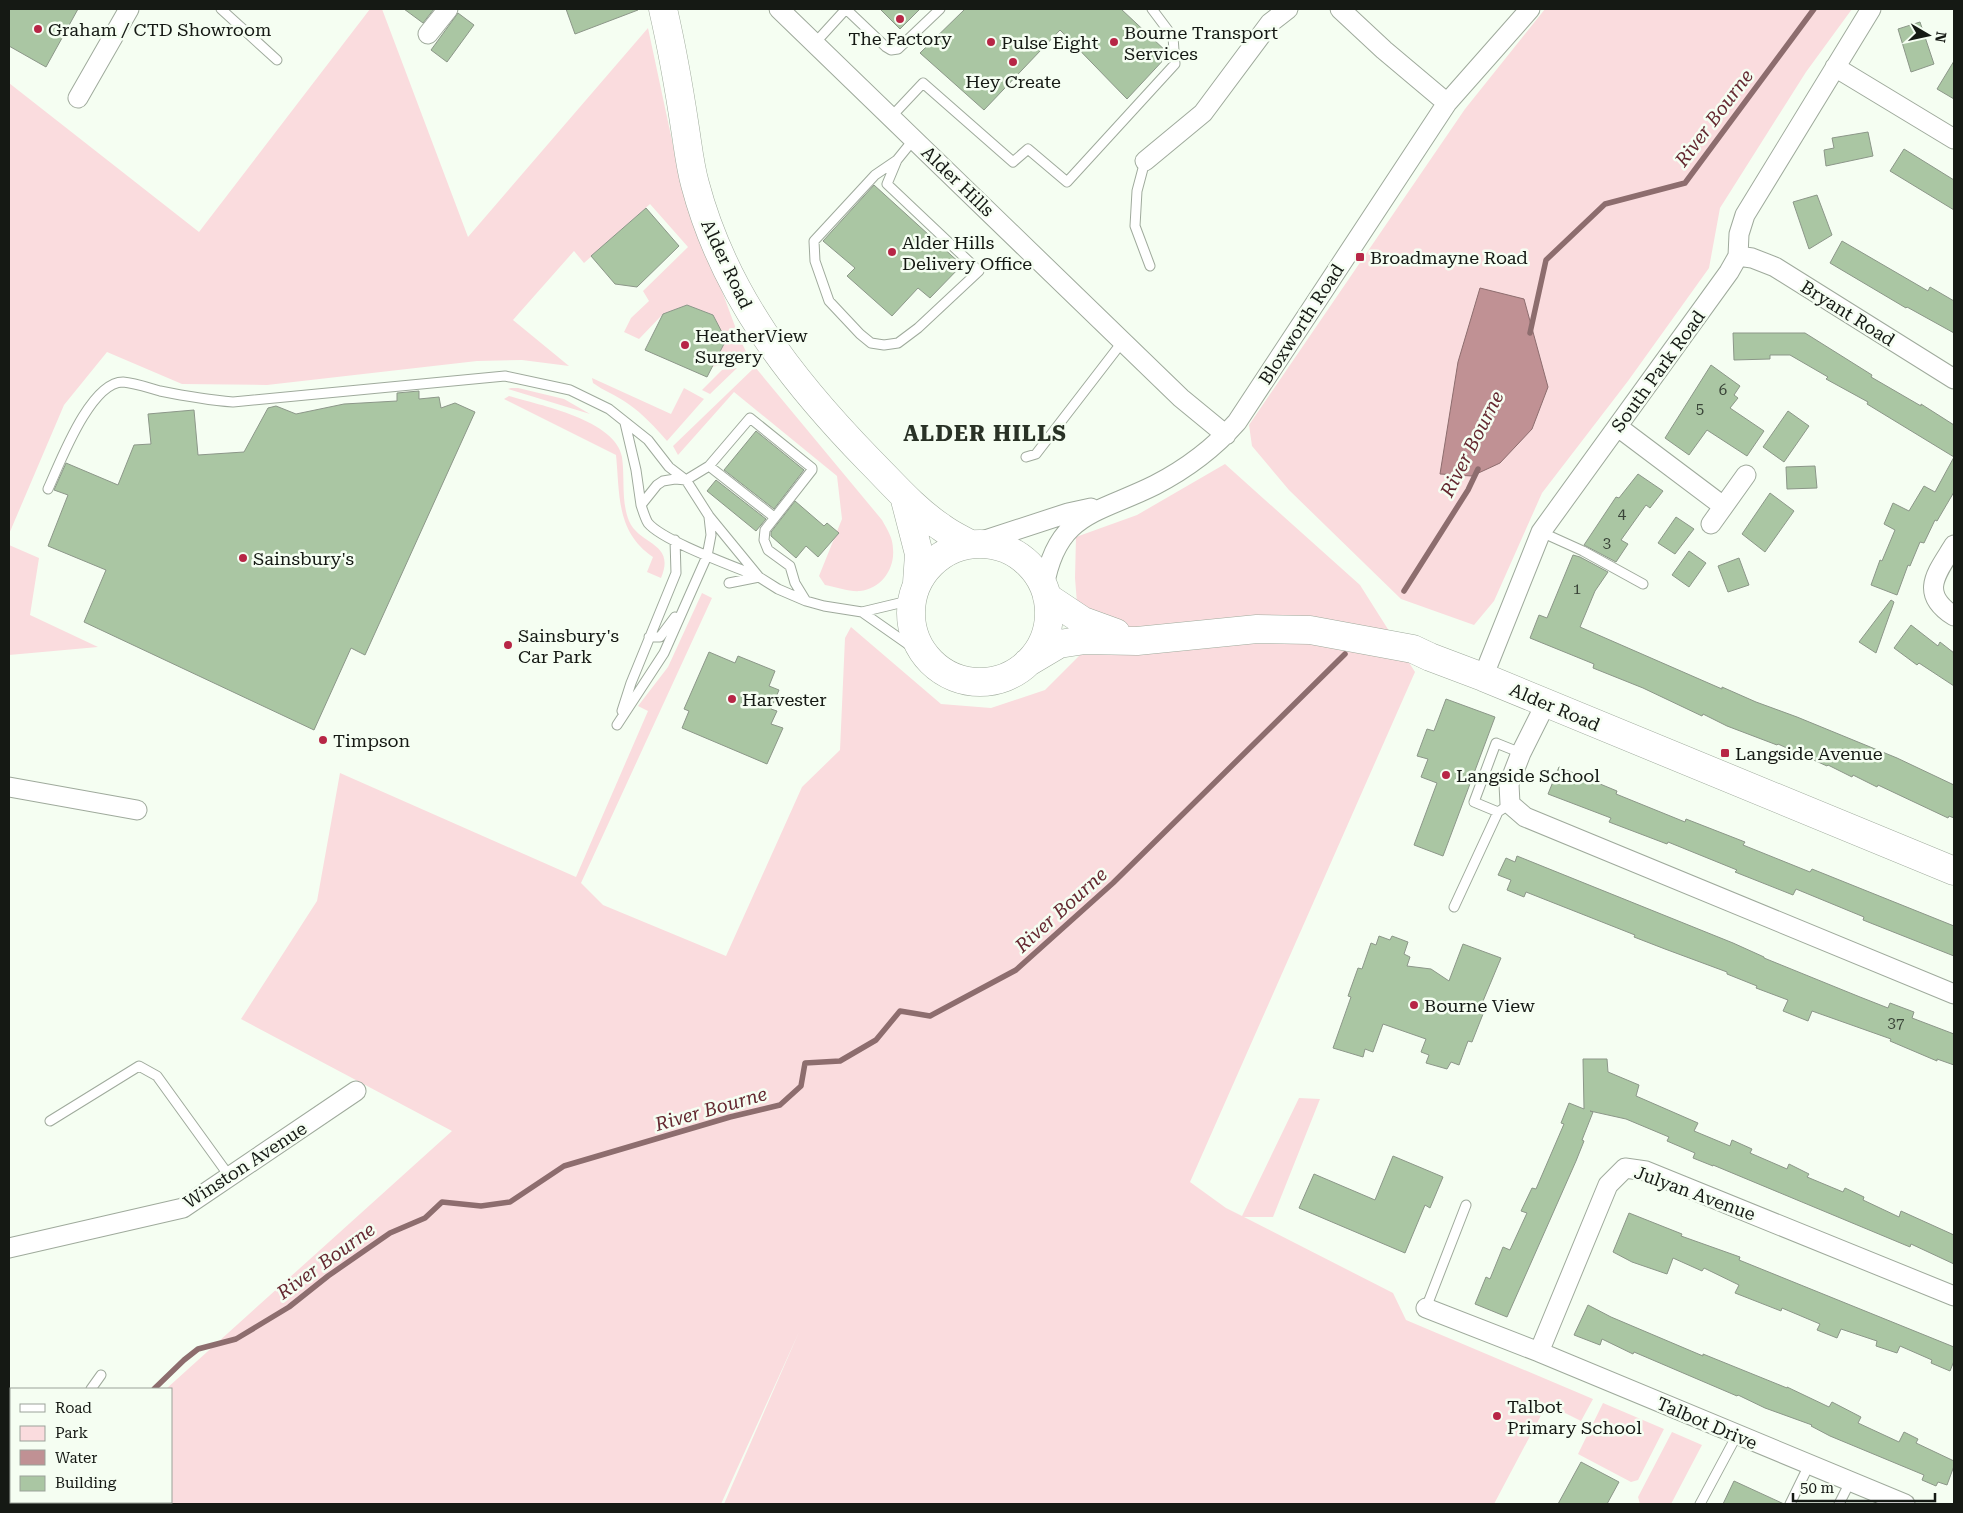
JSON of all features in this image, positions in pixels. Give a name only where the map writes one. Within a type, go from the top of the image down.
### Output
[{"type":"main road","name":"Alder Road","points":[[663,9],[694,182],[703,212],[732,280],[750,314],[766,338],[817,403],[904,496],[940,528],[973,544]]},
{"type":"main road","name":"Alder Road","points":[[904,496],[919,554],[915,591]]},
{"type":"main road","points":[[973,544],[1001,546],[1018,555],[1032,567],[1046,592],[1049,618],[1046,634],[1040,647],[1027,663],[1005,677],[978,682],[953,676],[938,668],[918,644],[911,619],[915,591],[929,566],[941,555],[958,547],[973,544]]},
{"type":"main road","name":"Alder Road","points":[[1046,592],[1084,622],[1137,640]]},
{"type":"main road","name":"Alder Road","points":[[1027,663],[1059,644],[1085,640],[1137,640],[1256,628],[1310,630],[1413,649],[1954,872]]},
{"type":"street","points":[[78,98],[129,9]]},
{"type":"street","points":[[428,34],[448,9]]},
{"type":"street","name":"Alder Hills","points":[[779,9],[1181,398],[1226,435]]},
{"type":"street","points":[[1145,161],[1204,114],[1270,23],[1288,9]]},
{"type":"street","points":[[1340,9],[1384,50],[1447,103]]},
{"type":"street","name":"Bloxworth Road","points":[[1046,592],[1048,568],[1056,547],[1063,535],[1075,524],[1110,504],[1154,485],[1185,468],[1226,435],[1237,422],[1447,103],[1530,9]]},
{"type":"street","name":"South Park Road","points":[[1484,677],[1542,532],[1729,272],[1738,256],[1739,234],[1745,215],[1871,9]]},
{"type":"street","points":[[1835,67],[1954,139]]},
{"type":"street","name":"Bryant Road","points":[[1738,256],[1752,258],[1775,267],[1954,379]]},
{"type":"street","points":[[1618,427],[1723,506]]},
{"type":"street","points":[[1711,524],[1746,474]]},
{"type":"street","name":"Bloxworth Road","points":[[973,544],[1068,513],[1110,504]]},
{"type":"street","points":[[1954,545],[1934,583],[1933,594],[1938,605],[1954,616]]},
{"type":"street","points":[[1546,703],[1521,753],[1509,784],[1504,808],[1954,994]]},
{"type":"street","points":[[9,787],[137,810]]},
{"type":"street","name":"Winston Avenue","points":[[9,1248],[183,1208],[356,1091]]},
{"type":"street","name":"Julyan Avenue","points":[[1538,1352],[1608,1185],[1625,1168],[1646,1171],[1954,1296]]},
{"type":"street","name":"Talbot Drive","points":[[1426,1308],[1538,1352],[1905,1504]]},
{"type":"lane","points":[[221,9],[277,60]]},
{"type":"lane","points":[[815,43],[845,9],[886,47],[894,50],[902,48],[940,9]]},
{"type":"lane","points":[[891,117],[922,83],[1013,162],[1028,149],[1066,182],[1175,64],[1173,37],[1152,9]]},
{"type":"lane","points":[[897,160],[874,175],[814,240],[815,261],[829,301],[871,343],[884,345],[898,343],[918,328],[979,271],[886,184],[897,160],[914,139]]},
{"type":"lane","points":[[1145,161],[1137,191],[1135,226],[1150,266]]},
{"type":"lane","points":[[1026,457],[1036,454],[1123,342]]},
{"type":"lane","points":[[48,489],[75,431],[95,398],[105,388],[122,382],[200,400],[233,402],[505,376],[570,390],[608,409],[648,440],[669,466],[686,480],[709,516],[759,577]]},
{"type":"lane","points":[[641,505],[657,485],[663,481],[686,480],[709,466],[749,419],[752,418],[812,469],[765,530],[764,540],[768,550],[790,566],[795,583],[806,601]]},
{"type":"lane","points":[[625,423],[636,470],[641,505],[647,522],[658,532],[707,556],[759,577],[778,589],[806,601],[862,612],[929,659]]},
{"type":"lane","points":[[709,466],[774,517]]},
{"type":"lane","points":[[675,540],[676,573],[649,637],[617,725],[664,653],[707,556],[711,535],[709,516]]},
{"type":"lane","points":[[1542,532],[1583,551],[1644,584]]},
{"type":"lane","points":[[729,583],[759,577]]},
{"type":"lane","points":[[862,612],[915,591]]},
{"type":"lane","points":[[649,637],[660,637],[684,605]]},
{"type":"lane","points":[[1454,907],[1504,808],[1474,802],[1496,743],[1521,753]]},
{"type":"lane","points":[[50,1121],[139,1066],[157,1076],[230,1177]]},
{"type":"lane","points":[[1426,1308],[1466,1205]]},
{"type":"lane","points":[[92,1388],[101,1375]]},
{"type":"lane","points":[[1700,1504],[1737,1435]]},
{"type":"lane","points":[[1790,1504],[1809,1465]]},
{"type":"lane","points":[[1839,1504],[1850,1482]]},
{"type":"green space","points":[[370,9],[382,9],[468,237],[648,28],[680,178],[739,337],[749,358],[736,363],[712,367],[726,340],[713,315],[687,305],[663,314],[639,339],[624,332],[631,318],[649,301],[643,291],[688,247],[650,204],[584,263],[574,251],[513,320],[569,366],[522,360],[477,361],[267,385],[182,384],[107,352],[64,405],[9,534],[9,83],[199,232]]},
{"type":"green space","points":[[1545,9],[1852,9],[1806,72],[1720,208],[1709,268],[1628,381],[1542,493],[1494,601],[1474,625],[1401,599],[1289,490],[1252,446],[1249,425],[1465,109]]},
{"type":"green space","points":[[755,367],[886,527],[893,545],[892,564],[885,577],[874,586],[856,591],[825,585],[819,576],[842,519],[837,476],[734,392],[678,455],[673,446]]},
{"type":"green space","points":[[737,368],[710,394],[702,390],[722,370]]},
{"type":"green space","points":[[592,378],[671,414],[684,388],[704,399],[667,441],[638,412],[623,400],[593,383]]},
{"type":"green space","points":[[511,388],[564,399],[590,414],[508,389]]},
{"type":"green space","points":[[509,396],[574,416],[592,424],[606,433],[617,444],[622,457],[624,497],[629,521],[634,529],[655,545],[664,557],[661,578],[647,572],[653,557],[632,536],[626,524],[622,512],[616,455],[504,399]]},
{"type":"green space","points":[[1225,464],[1360,585],[1415,672],[1190,1182],[1226,1208],[1242,1216],[1299,1098],[1320,1099],[1273,1217],[1244,1217],[1393,1293],[1406,1320],[1593,1399],[1581,1421],[1547,1404],[1494,1504],[724,1504],[799,1332],[721,1504],[44,1504],[172,1503],[172,1388],[167,1388],[452,1131],[241,1019],[317,901],[340,773],[576,877],[648,711],[638,706],[668,667],[702,593],[712,598],[581,883],[603,905],[726,956],[802,787],[840,750],[845,638],[851,627],[941,704],[991,708],[1045,690],[1081,654],[1075,578],[1076,537],[1137,515]]},
{"type":"green space","points":[[9,545],[39,558],[30,615],[98,647],[9,655]]},
{"type":"green space","points":[[1603,1403],[1664,1429],[1638,1480],[1631,1482],[1578,1454]]},
{"type":"green space","points":[[1672,1432],[1702,1445],[1671,1504],[1640,1504],[1638,1497]]},
{"type":"water","points":[[1480,288],[1524,299],[1548,387],[1532,429],[1500,463],[1472,476],[1440,474],[1458,362]]},
{"type":"building","name":"Graham / CTD Showroom","points":[[9,9],[78,9],[46,67],[9,46]]},
{"type":"building","points":[[404,9],[434,9],[423,23]]},
{"type":"building","points":[[566,9],[638,9],[638,10],[575,34]]},
{"type":"building","name":"The Factory","points":[[880,9],[920,9],[900,29]]},
{"type":"building","points":[[965,9],[1121,9],[1168,55],[1127,99],[1060,30],[984,110],[920,53]]},
{"type":"building","points":[[458,13],[474,25],[447,62],[431,50]]},
{"type":"building","points":[[1920,22],[1934,64],[1911,72],[1898,29]]},
{"type":"building","points":[[1954,61],[1954,99],[1937,89]]},
{"type":"building","points":[[1868,132],[1873,156],[1826,166],[1824,150],[1834,148],[1832,138]]},
{"type":"building","points":[[1904,149],[1954,180],[1954,210],[1890,171]]},
{"type":"building","name":"Alder Hills Delivery Office","points":[[874,185],[962,265],[930,298],[918,288],[892,316],[847,276],[855,268],[823,241]]},
{"type":"building","points":[[1817,195],[1832,235],[1809,249],[1793,202]]},
{"type":"building","points":[[646,208],[679,246],[637,287],[615,284],[591,256]]},
{"type":"building","points":[[1842,241],[1928,291],[1930,287],[1954,301],[1954,333],[1906,308],[1830,263]]},
{"type":"building","name":"HeatherView Surgery","points":[[687,305],[713,315],[726,340],[707,377],[645,350],[663,314]]},
{"type":"building","points":[[1733,333],[1805,333],[1872,375],[1871,377],[1921,406],[1921,404],[1954,425],[1954,457],[1790,355],[1770,355],[1770,359],[1734,360]]},
{"type":"building","points":[[1711,365],[1740,386],[1734,395],[1738,398],[1730,408],[1764,431],[1747,456],[1707,430],[1689,455],[1665,438]]},
{"type":"building","name":"Sainsbury's","points":[[419,391],[419,399],[439,397],[441,408],[455,403],[475,412],[365,655],[351,648],[314,730],[84,622],[106,570],[48,546],[68,495],[54,490],[66,463],[118,485],[134,445],[151,444],[148,414],[194,410],[198,455],[244,452],[268,408],[276,406],[296,414],[344,404],[397,401],[397,393]]},
{"type":"building","points":[[1788,411],[1809,426],[1784,462],[1763,447]]},
{"type":"building","points":[[756,431],[804,470],[774,509],[724,470]]},
{"type":"building","points":[[1954,457],[1954,492],[1937,521],[1935,520],[1924,543],[1920,542],[1910,566],[1908,565],[1897,595],[1871,585],[1880,560],[1882,561],[1895,530],[1884,524],[1893,503],[1909,511],[1924,486],[1935,492]]},
{"type":"building","points":[[1815,466],[1817,488],[1787,489],[1786,467]]},
{"type":"building","points":[[1638,474],[1663,491],[1650,508],[1646,505],[1621,540],[1628,544],[1616,562],[1584,545],[1616,497],[1619,498]]},
{"type":"building","points":[[716,480],[766,519],[756,531],[707,491]]},
{"type":"building","points":[[1770,493],[1794,511],[1765,552],[1742,534]]},
{"type":"building","points":[[795,501],[824,526],[827,523],[839,533],[818,557],[806,546],[796,558],[771,536],[771,532]]},
{"type":"building","points":[[1676,517],[1694,529],[1675,554],[1658,543]]},
{"type":"building","points":[[1689,551],[1706,563],[1689,587],[1672,575]]},
{"type":"building","points":[[1573,555],[1608,572],[1595,591],[1580,627],[1722,689],[1722,687],[1897,758],[1954,785],[1954,818],[1949,816],[1948,818],[1878,785],[1877,787],[1853,775],[1852,777],[1778,744],[1727,726],[1703,714],[1702,716],[1643,688],[1593,668],[1594,664],[1530,638],[1539,615],[1547,618]]},
{"type":"building","points":[[1739,558],[1749,585],[1728,592],[1718,566]]},
{"type":"building","points":[[1891,600],[1894,602],[1876,653],[1859,642]]},
{"type":"building","points":[[1911,625],[1938,646],[1940,642],[1954,653],[1954,686],[1919,663],[1917,665],[1894,648]]},
{"type":"building","name":"Harvester","points":[[709,652],[735,663],[738,656],[775,671],[769,686],[779,690],[771,709],[777,711],[771,724],[783,728],[767,764],[682,728],[689,711],[684,709]]},
{"type":"building","name":"Langside School","points":[[1446,699],[1495,717],[1443,856],[1414,845],[1437,783],[1421,777],[1428,759],[1417,756],[1427,729],[1434,731]]},
{"type":"building","points":[[1559,767],[1617,791],[1616,794],[1685,822],[1686,819],[1745,842],[1743,845],[1810,872],[1812,869],[1954,926],[1954,956],[1863,920],[1864,917],[1796,889],[1793,895],[1668,842],[1667,844],[1609,822],[1611,818],[1548,794]]},
{"type":"building","points":[[1517,856],[1733,943],[1764,958],[1860,997],[1888,1008],[1890,1003],[1914,1012],[1912,1018],[1954,1034],[1954,1065],[1937,1059],[1937,1061],[1890,1041],[1891,1039],[1812,1011],[1808,1021],[1783,1011],[1788,1000],[1756,988],[1757,986],[1727,974],[1727,972],[1634,937],[1635,935],[1526,892],[1524,897],[1507,890],[1511,880],[1498,875],[1506,858],[1515,862]]},
{"type":"building","name":"Bourne View","points":[[1379,936],[1390,940],[1392,936],[1408,942],[1404,954],[1410,957],[1407,966],[1431,969],[1449,981],[1463,944],[1501,958],[1478,1013],[1483,1014],[1472,1042],[1468,1041],[1459,1065],[1451,1062],[1447,1069],[1426,1063],[1429,1055],[1421,1052],[1426,1039],[1383,1024],[1373,1052],[1365,1049],[1363,1057],[1333,1048],[1351,997],[1348,996],[1358,968],[1362,969],[1371,943],[1376,945]]},
{"type":"building","points":[[1583,1059],[1607,1059],[1608,1072],[1639,1085],[1636,1096],[1698,1123],[1694,1131],[1730,1146],[1732,1140],[1752,1149],[1750,1153],[1787,1169],[1789,1164],[1809,1174],[1807,1177],[1843,1192],[1845,1188],[1864,1197],[1863,1200],[1899,1217],[1901,1211],[1954,1235],[1954,1264],[1911,1244],[1910,1247],[1693,1158],[1695,1153],[1667,1141],[1669,1137],[1626,1119],[1590,1111],[1593,1112],[1576,1161],[1507,1317],[1475,1304],[1486,1277],[1490,1279],[1503,1247],[1510,1250],[1527,1213],[1521,1211],[1532,1188],[1536,1189],[1564,1124],[1561,1123],[1569,1103],[1584,1109]]},
{"type":"building","points":[[1393,1156],[1443,1177],[1430,1208],[1425,1205],[1405,1253],[1299,1208],[1314,1174],[1375,1200]]},
{"type":"building","points":[[1629,1213],[1682,1234],[1681,1236],[1740,1257],[1739,1260],[1954,1347],[1954,1361],[1950,1371],[1931,1363],[1932,1360],[1900,1346],[1897,1353],[1876,1346],[1877,1341],[1841,1329],[1837,1338],[1817,1330],[1820,1324],[1782,1308],[1781,1311],[1735,1293],[1739,1285],[1704,1268],[1702,1271],[1673,1258],[1667,1274],[1632,1262],[1613,1252]]},
{"type":"building","points":[[1588,1305],[1611,1317],[1703,1356],[1703,1354],[1787,1387],[1829,1407],[1832,1402],[1861,1417],[1858,1423],[1899,1442],[1904,1432],[1918,1439],[1916,1443],[1954,1461],[1947,1485],[1938,1482],[1936,1486],[1922,1480],[1924,1475],[1830,1436],[1812,1425],[1765,1408],[1634,1352],[1633,1354],[1602,1339],[1600,1345],[1574,1335]]},
{"type":"building","name":"Talbot Primary School","points":[[1581,1462],[1619,1482],[1607,1504],[1558,1504]]},
{"type":"building","points":[[1734,1481],[1784,1504],[1723,1504]]},
{"type":"waterway","name":"River Bourne","points":[[1530,333],[1546,260],[1605,204],[1685,183],[1814,9]]},
{"type":"waterway","name":"River Bourne","points":[[1404,591],[1468,490],[1478,469]]},
{"type":"waterway","name":"River Bourne","points":[[155,1388],[198,1349],[236,1339],[289,1307],[328,1276],[390,1233],[425,1218],[442,1202],[481,1206],[510,1202],[564,1166],[730,1117],[780,1105],[801,1086],[805,1063],[840,1061],[876,1040],[900,1011],[930,1016],[1016,970],[1113,883],[1345,654]]},
{"type":"place","name":"The Factory","points":[[900,19]]},
{"type":"place","name":"Graham / CTD Showroom","points":[[38,29]]},
{"type":"place","name":"Pulse Eight","points":[[991,42]]},
{"type":"place","name":"Bourne Transport Services","points":[[1114,42]]},
{"type":"place","name":"Hey Create","points":[[1013,62]]},
{"type":"place","name":"Alder Hills Delivery Office","points":[[892,252]]},
{"type":"place","name":"Broadmayne Road","points":[[1360,257]]},
{"type":"place","name":"HeatherView Surgery","points":[[685,345]]},
{"type":"place","name":"Sainsbury's","points":[[243,558]]},
{"type":"place","name":"Sainsbury's Car Park","points":[[508,645]]},
{"type":"place","name":"Harvester","points":[[732,699]]},
{"type":"place","name":"Timpson","points":[[323,740]]},
{"type":"place","name":"Langside Avenue","points":[[1725,753]]},
{"type":"place","name":"Langside School","points":[[1446,775]]},
{"type":"place","name":"Bourne View","points":[[1414,1005]]},
{"type":"place","name":"Talbot Primary School","points":[[1497,1416]]},
{"type":"district","name":"ALDER HILLS","points":[[985,433]]}]
